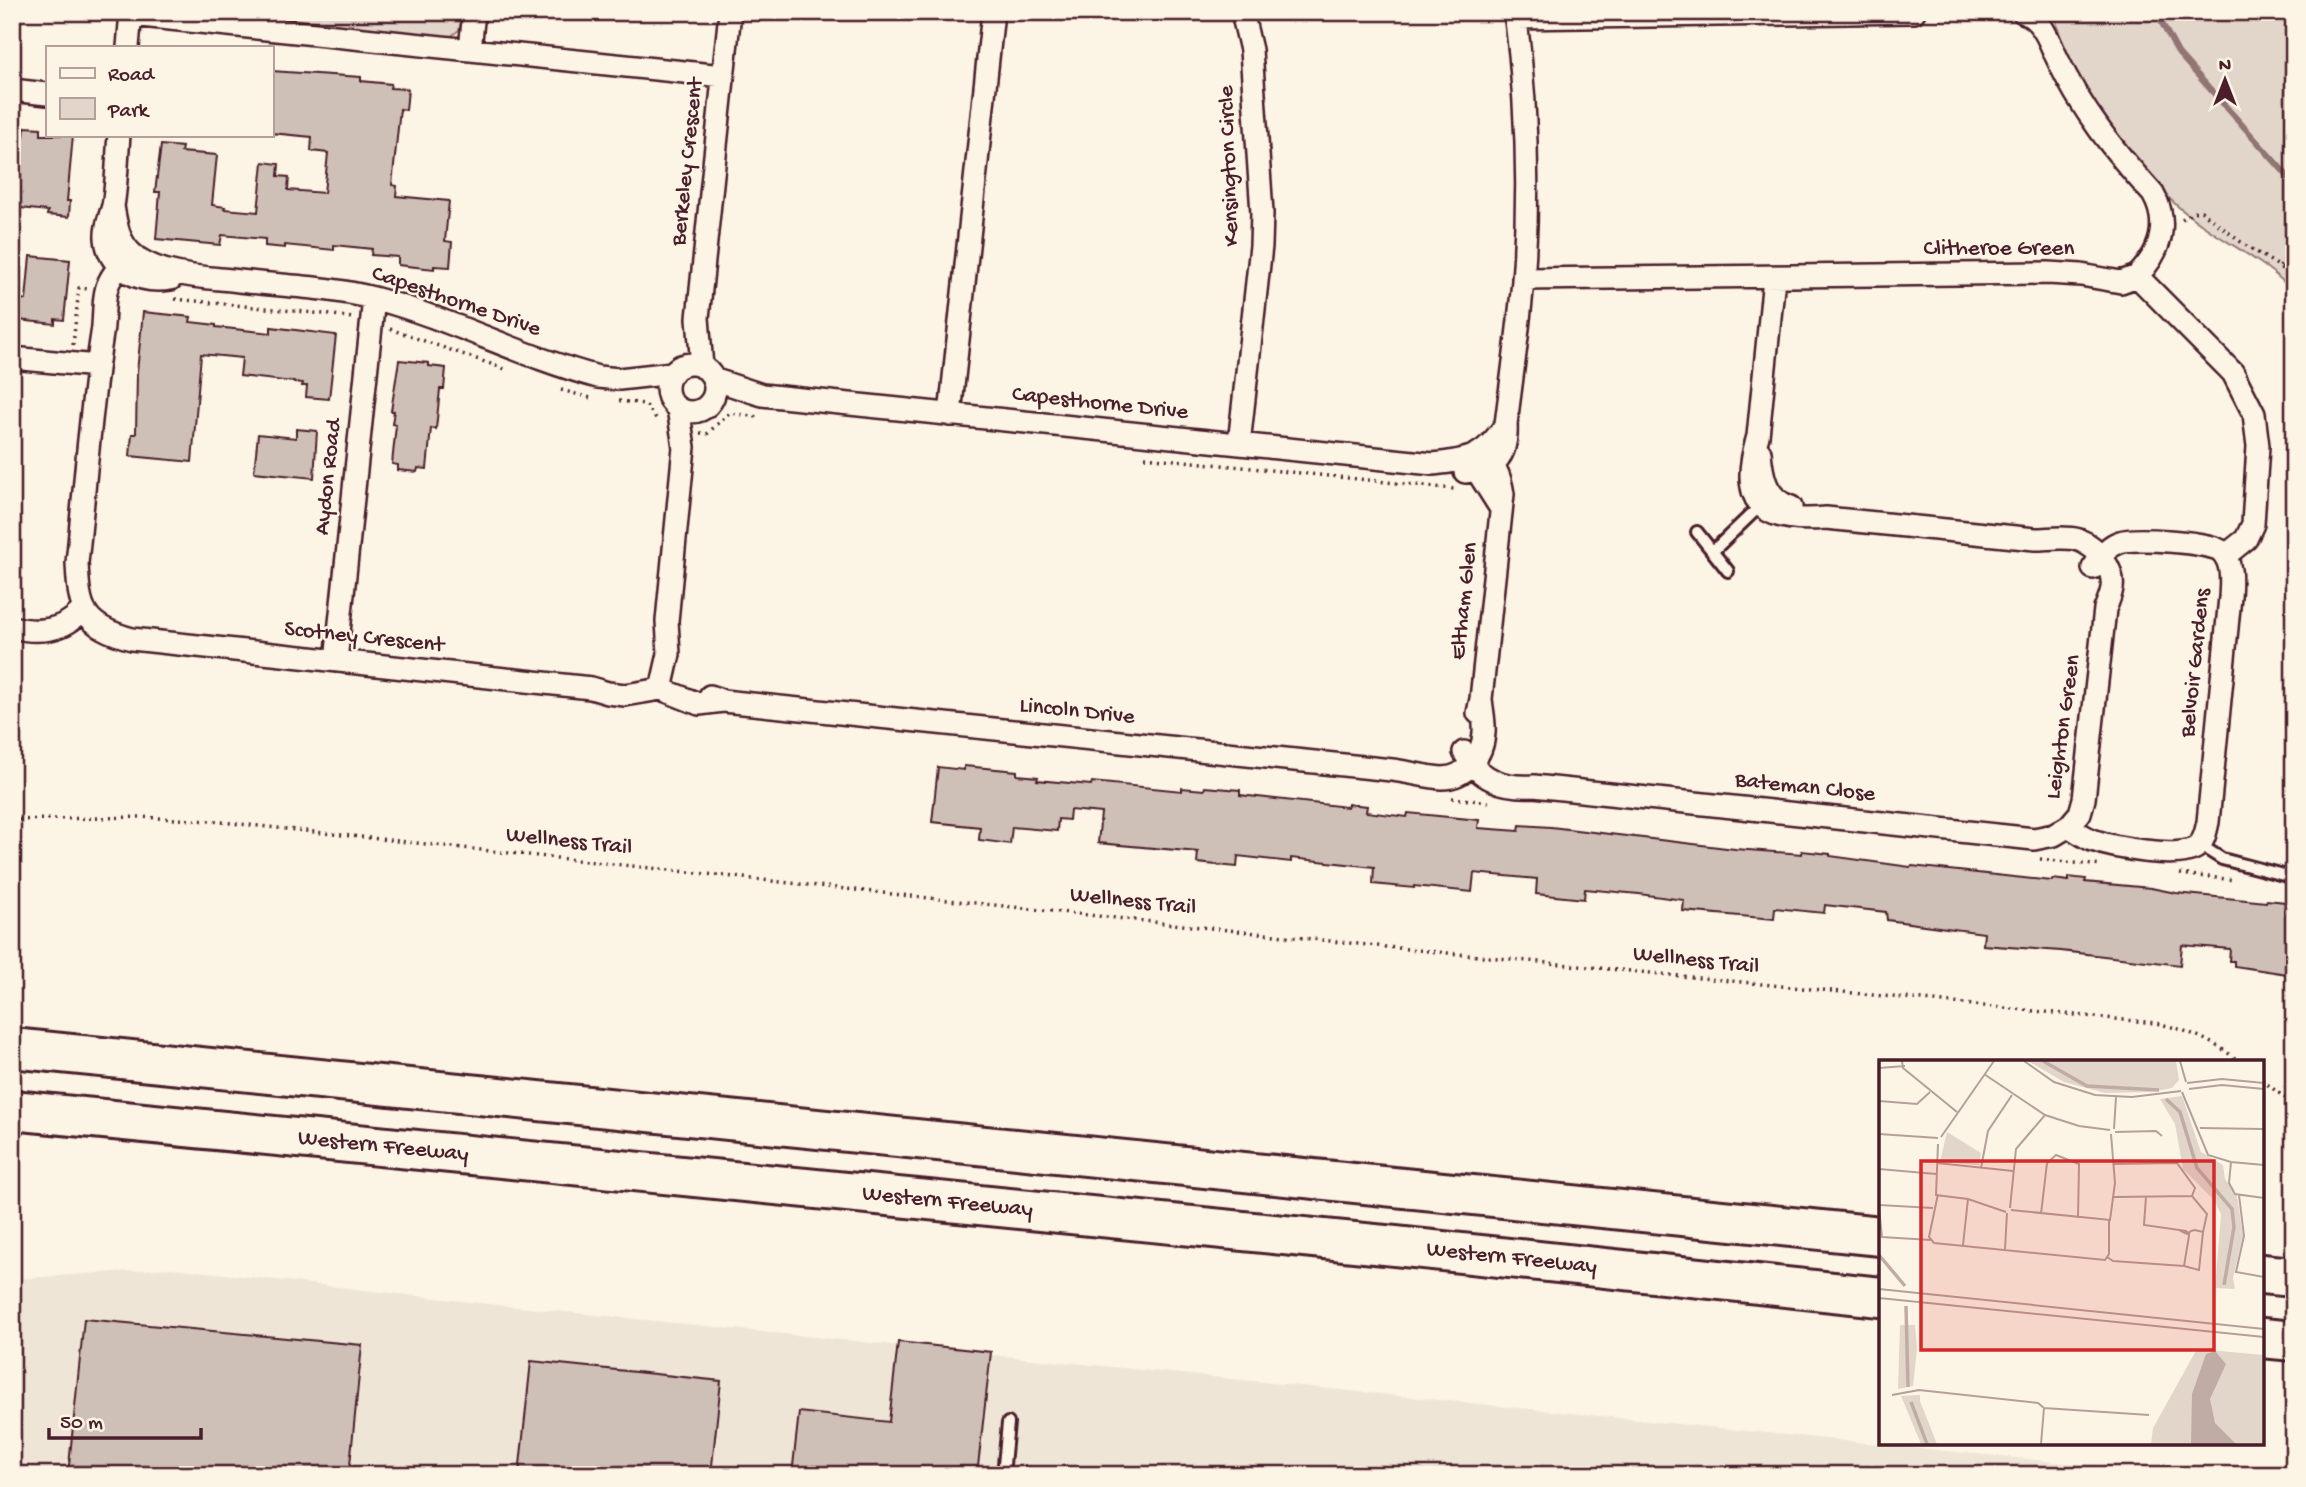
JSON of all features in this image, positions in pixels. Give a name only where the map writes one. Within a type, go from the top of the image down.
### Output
[{"type":"highway","points":[[12,1048],[1879,1236]]},
{"type":"highway","name":"Western Freeway","points":[[12,1110],[1395,1245],[1879,1297]]},
{"type":"highway","points":[[2264,1274],[2294,1277]]},
{"type":"highway","points":[[2264,1338],[2294,1341]]},
{"type":"street","points":[[470,49],[474,12]]},
{"type":"street","name":"Berkeley Crescent","points":[[693,371],[730,12]]},
{"type":"street","points":[[950,415],[992,12]]},
{"type":"street","name":"Kensington Circle","points":[[1239,444],[1261,246],[1262,213],[1251,50],[1242,12]]},
{"type":"street","points":[[1483,463],[1506,424],[1523,279],[1526,118],[1515,15],[1914,12]]},
{"type":"street","points":[[1774,278],[1758,436],[1766,500],[1826,519],[2035,539],[2100,562],[2158,542],[2210,545],[2225,556],[2246,539],[2253,524],[2258,446],[2254,414],[2242,388],[2227,367],[2137,275],[2155,254],[2162,233],[2160,206],[2153,194],[2099,131],[2066,78],[2043,29],[2030,15],[2023,12]]},
{"type":"street","points":[[128,46],[131,13],[723,76]]},
{"type":"street","points":[[12,90],[46,94]]},
{"type":"street","points":[[105,315],[128,265],[125,246],[117,232],[113,206],[119,136]]},
{"type":"street","points":[[12,626],[75,613],[68,594],[77,563],[97,366],[105,315],[105,292],[110,279],[128,265]]},
{"type":"street","name":"Capesthorne Drive","points":[[128,265],[156,267],[190,276],[374,298],[584,373],[619,380],[674,404]]},
{"type":"street","name":"Clitheroe Green","points":[[1523,279],[2048,273],[2121,282],[2137,275]]},
{"type":"street","name":"Aydon Road","points":[[336,661],[374,298]]},
{"type":"street","points":[[12,358],[97,366]]},
{"type":"street","points":[[661,681],[659,652],[667,621],[685,437],[667,386],[693,371],[715,386],[708,405],[685,437]]},
{"type":"street","name":"Capesthorne Drive","points":[[619,380],[693,371],[762,395],[1433,464],[1469,460],[1483,463]]},
{"type":"street","name":"Capesthorne Drive","points":[[708,405],[762,395]]},
{"type":"street","points":[[674,404],[690,412],[708,405]]},
{"type":"street","name":"Eltham Glen","points":[[1471,759],[1470,741],[1482,699],[1501,509],[1483,463]]},
{"type":"street","name":"Belvoir Gardens","points":[[2200,845],[2208,822],[2230,597],[2231,575],[2225,556]]},
{"type":"street","name":"Leighton Green","points":[[2100,562],[2097,575],[2105,609],[2084,799],[2080,813],[2069,826],[2089,839],[2114,846],[2169,853],[2190,852],[2200,845]]},
{"type":"street","name":"Scotney Crescent","points":[[75,613],[108,631],[132,639],[591,688],[625,695],[661,681]]},
{"type":"street","name":"Lincoln Drive","points":[[661,681],[699,704],[723,702],[1425,775],[1454,760],[1471,759]]},
{"type":"street","name":"Bateman Close","points":[[1471,759],[1534,786],[2034,839],[2054,835],[2069,826]]},
{"type":"lane","points":[[1713,551],[1766,500]]},
{"type":"lane","points":[[1697,532],[1728,571]]},
{"type":"lane","points":[[2200,845],[2222,859],[2287,876]]},
{"type":"lane","points":[[1003,1475],[1008,1423]]},
{"type":"path","points":[[2277,12],[2294,28]]},
{"type":"path","points":[[2163,220],[2184,218],[2200,211],[2280,267],[2294,284]]},
{"type":"path","points":[[2280,267],[2294,245]]},
{"type":"path","points":[[61,344],[73,345],[79,288],[105,292]]},
{"type":"path","points":[[163,298],[334,314],[519,374]]},
{"type":"path","points":[[557,388],[596,399]]},
{"type":"path","points":[[608,400],[645,404],[665,431],[685,437],[707,434],[729,414],[770,418]]},
{"type":"path","points":[[1144,457],[1457,490]]},
{"type":"path","name":"Wellness Trail","points":[[12,820],[139,817],[212,821],[1349,943],[2156,1023],[2200,1036],[2237,1060]]},
{"type":"path","points":[[2264,1082],[2294,1105]]},
{"type":"shaded area","points":[[172,1268],[497,1305],[2185,1475],[12,1475],[12,1279]]},
{"type":"green space","points":[[200,12],[465,12],[459,30],[449,38]]},
{"type":"green space","points":[[2054,12],[2294,12],[2294,292],[2259,262],[2195,220],[2140,168],[2106,124],[2078,79],[2063,47]]},
{"type":"building","points":[[273,71],[361,77],[361,81],[408,89],[406,110],[400,109],[392,185],[397,186],[396,196],[449,201],[445,241],[452,242],[450,267],[434,266],[434,269],[398,265],[398,257],[371,255],[372,249],[334,245],[334,250],[285,245],[285,248],[265,246],[265,239],[222,235],[220,245],[156,239],[160,192],[155,192],[161,145],[182,147],[181,152],[217,155],[212,205],[225,207],[224,209],[258,212],[263,162],[279,164],[278,176],[289,177],[288,190],[324,193],[328,153],[311,151],[312,137],[273,133]]},
{"type":"building","points":[[25,127],[41,128],[41,135],[46,136],[73,136],[67,201],[70,201],[69,217],[47,215],[48,211],[12,207],[12,134],[24,136]]},
{"type":"building","points":[[30,256],[70,260],[64,320],[55,319],[55,324],[18,320],[21,299],[26,300]]},
{"type":"building","points":[[143,312],[191,317],[190,322],[216,327],[271,333],[271,327],[336,335],[329,399],[306,397],[307,386],[302,386],[303,383],[240,376],[242,358],[201,354],[192,462],[130,456],[132,434],[136,434],[137,372]]},
{"type":"building","points":[[399,360],[446,368],[444,389],[440,389],[436,429],[431,428],[427,469],[418,468],[417,472],[398,470],[398,465],[392,464],[396,425],[392,424],[394,411],[391,411]]},
{"type":"building","points":[[296,429],[317,431],[314,478],[254,472],[258,434],[296,438]]},
{"type":"building","points":[[964,766],[1017,771],[1017,775],[1038,777],[1037,780],[1091,785],[1092,782],[1182,791],[1182,788],[1204,790],[1205,787],[1240,790],[1240,795],[1347,807],[1348,804],[1367,806],[1366,812],[1479,820],[1478,828],[1519,831],[1520,825],[1551,827],[1735,849],[1830,854],[1910,867],[2052,881],[2069,881],[2069,877],[2086,879],[2085,882],[2176,893],[2285,902],[2284,912],[2294,913],[2294,975],[2234,966],[2234,961],[2229,961],[2230,949],[2182,945],[2180,965],[1983,945],[1984,933],[1887,920],[1886,912],[1825,905],[1824,913],[1775,908],[1774,919],[1683,911],[1684,900],[1639,894],[1585,889],[1584,899],[1536,894],[1537,879],[1474,873],[1472,892],[1373,884],[1374,867],[1291,858],[1291,862],[1238,856],[1237,867],[1197,863],[1198,852],[1098,843],[1101,813],[1070,810],[1069,820],[1058,819],[1057,831],[1012,827],[1010,844],[979,840],[980,827],[932,822],[938,767],[964,770]]},
{"type":"building","points":[[84,1319],[362,1345],[349,1475],[68,1475]]},
{"type":"building","points":[[898,1342],[991,1352],[977,1475],[792,1475],[799,1412],[889,1422]]},
{"type":"building","points":[[531,1361],[721,1381],[711,1475],[519,1475]]},
{"type":"waterway","points":[[2156,12],[2178,53],[2294,183]]}]
